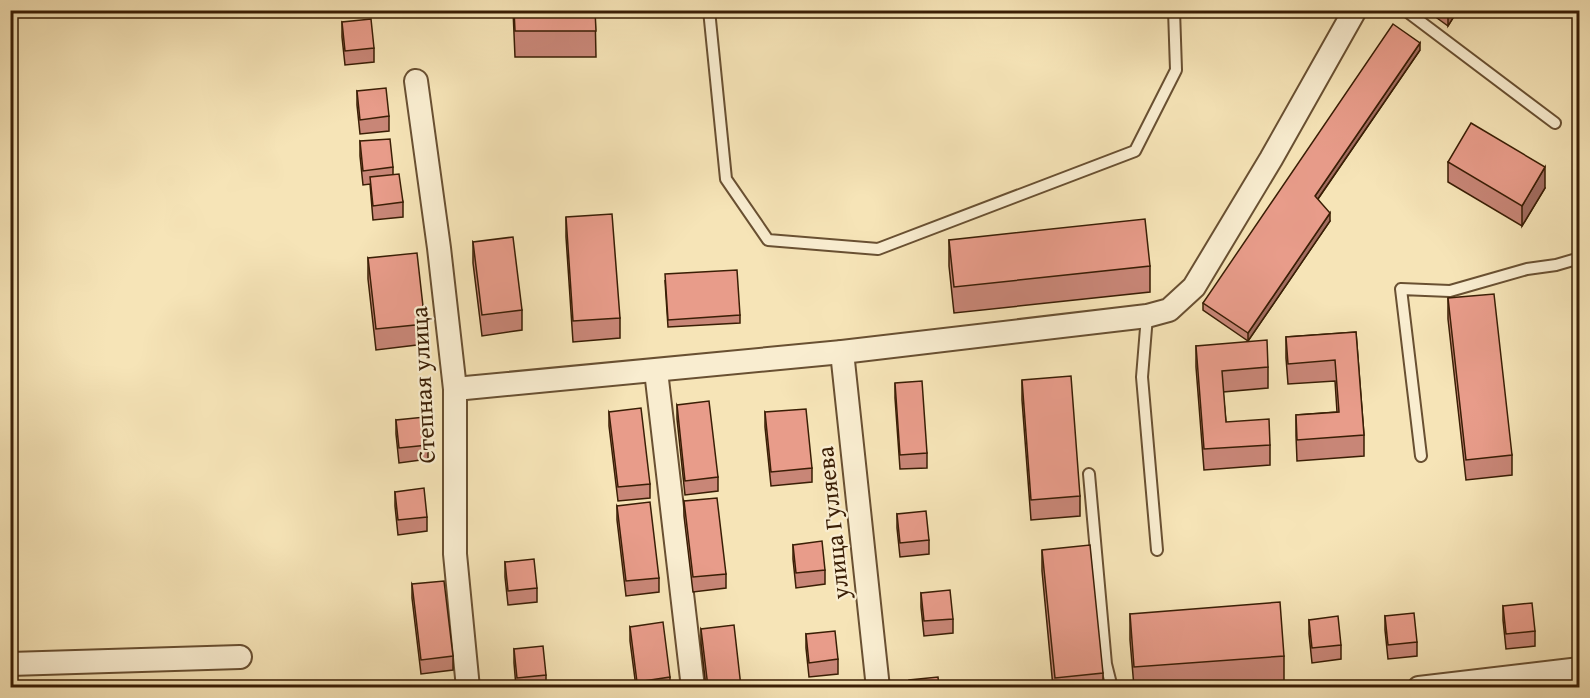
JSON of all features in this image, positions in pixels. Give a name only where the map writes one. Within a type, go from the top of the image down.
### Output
[{"type":"street","points":[[455,389],[842,352],[1147,316],[1169,310],[1194,287],[1271,159],[1355,10]]},
{"type":"street","name":"Степная улица","points":[[416,81],[439,248],[455,389],[455,554],[468,687]]},
{"type":"street","name":"улица Гуляева","points":[[842,352],[878,687]]},
{"type":"street","points":[[656,371],[693,687]]},
{"type":"street","points":[[10,664],[240,657]]},
{"type":"street","points":[[1419,687],[1580,669]]},
{"type":"lane","points":[[709,10],[726,179],[768,240],[878,249],[1135,151],[1176,70],[1174,10]]},
{"type":"lane","points":[[1405,10],[1555,123]]},
{"type":"lane","points":[[1421,456],[1401,290],[1450,291],[1527,269],[1556,265],[1580,258]]},
{"type":"lane","points":[[1147,316],[1142,378],[1157,550]]},
{"type":"lane","points":[[1089,474],[1106,664],[1112,687]]},
{"type":"building","points":[[514,10],[595,10],[596,31],[515,31]]},
{"type":"building","points":[[1437,10],[1453,10],[1448,18]]},
{"type":"building","points":[[371,19],[374,48],[345,51],[342,22]]},
{"type":"building","points":[[1393,24],[1420,43],[1315,196],[1330,213],[1248,333],[1203,303]]},
{"type":"building","points":[[386,88],[389,116],[360,120],[357,91]]},
{"type":"building","points":[[1471,123],[1545,167],[1522,206],[1448,162]]},
{"type":"building","points":[[390,139],[393,167],[363,171],[360,141]]},
{"type":"building","points":[[399,174],[403,202],[373,206],[370,177]]},
{"type":"building","points":[[612,214],[620,318],[573,321],[566,217]]},
{"type":"building","points":[[1145,219],[1150,266],[954,287],[949,240]]},
{"type":"building","points":[[513,237],[522,310],[482,315],[473,242]]},
{"type":"building","points":[[417,253],[425,324],[376,329],[368,258]]},
{"type":"building","points":[[737,270],[740,315],[668,320],[665,274]]},
{"type":"building","points":[[1494,294],[1512,455],[1466,460],[1448,298]]},
{"type":"building","points":[[1356,332],[1364,435],[1297,440],[1296,415],[1339,412],[1335,360],[1288,364],[1286,337]]},
{"type":"building","points":[[1267,340],[1268,367],[1222,371],[1226,422],[1269,419],[1270,445],[1204,449],[1196,346]]},
{"type":"building","points":[[1071,376],[1080,496],[1031,500],[1022,380]]},
{"type":"building","points":[[922,381],[927,453],[900,455],[895,383]]},
{"type":"building","points":[[709,401],[718,477],[685,481],[677,405]]},
{"type":"building","points":[[641,408],[650,484],[618,487],[609,412]]},
{"type":"building","points":[[806,409],[812,468],[771,472],[765,412]]},
{"type":"building","points":[[425,417],[428,445],[399,448],[396,420]]},
{"type":"building","points":[[424,488],[427,517],[398,520],[395,492]]},
{"type":"building","points":[[717,498],[726,574],[693,577],[684,501]]},
{"type":"building","points":[[650,502],[659,578],[626,581],[617,506]]},
{"type":"building","points":[[926,511],[929,540],[900,543],[897,514]]},
{"type":"building","points":[[822,541],[825,570],[796,573],[793,545]]},
{"type":"building","points":[[1090,545],[1103,673],[1055,678],[1042,550]]},
{"type":"building","points":[[534,559],[537,588],[508,591],[505,562]]},
{"type":"building","points":[[444,581],[453,656],[421,660],[412,584]]},
{"type":"building","points":[[950,590],[953,619],[924,621],[921,593]]},
{"type":"building","points":[[1280,602],[1284,656],[1134,667],[1130,614]]},
{"type":"building","points":[[1532,603],[1535,631],[1506,634],[1503,606]]},
{"type":"building","points":[[1414,613],[1417,642],[1388,645],[1385,616]]},
{"type":"building","points":[[1338,616],[1341,645],[1312,648],[1309,620]]},
{"type":"building","points":[[663,622],[670,677],[637,682],[630,627]]},
{"type":"building","points":[[734,625],[741,687],[708,687],[701,629]]},
{"type":"building","points":[[835,631],[838,659],[809,663],[806,634]]},
{"type":"building","points":[[543,646],[546,675],[517,678],[514,649]]},
{"type":"building","points":[[938,677],[939,687],[910,687],[909,680]]}]
